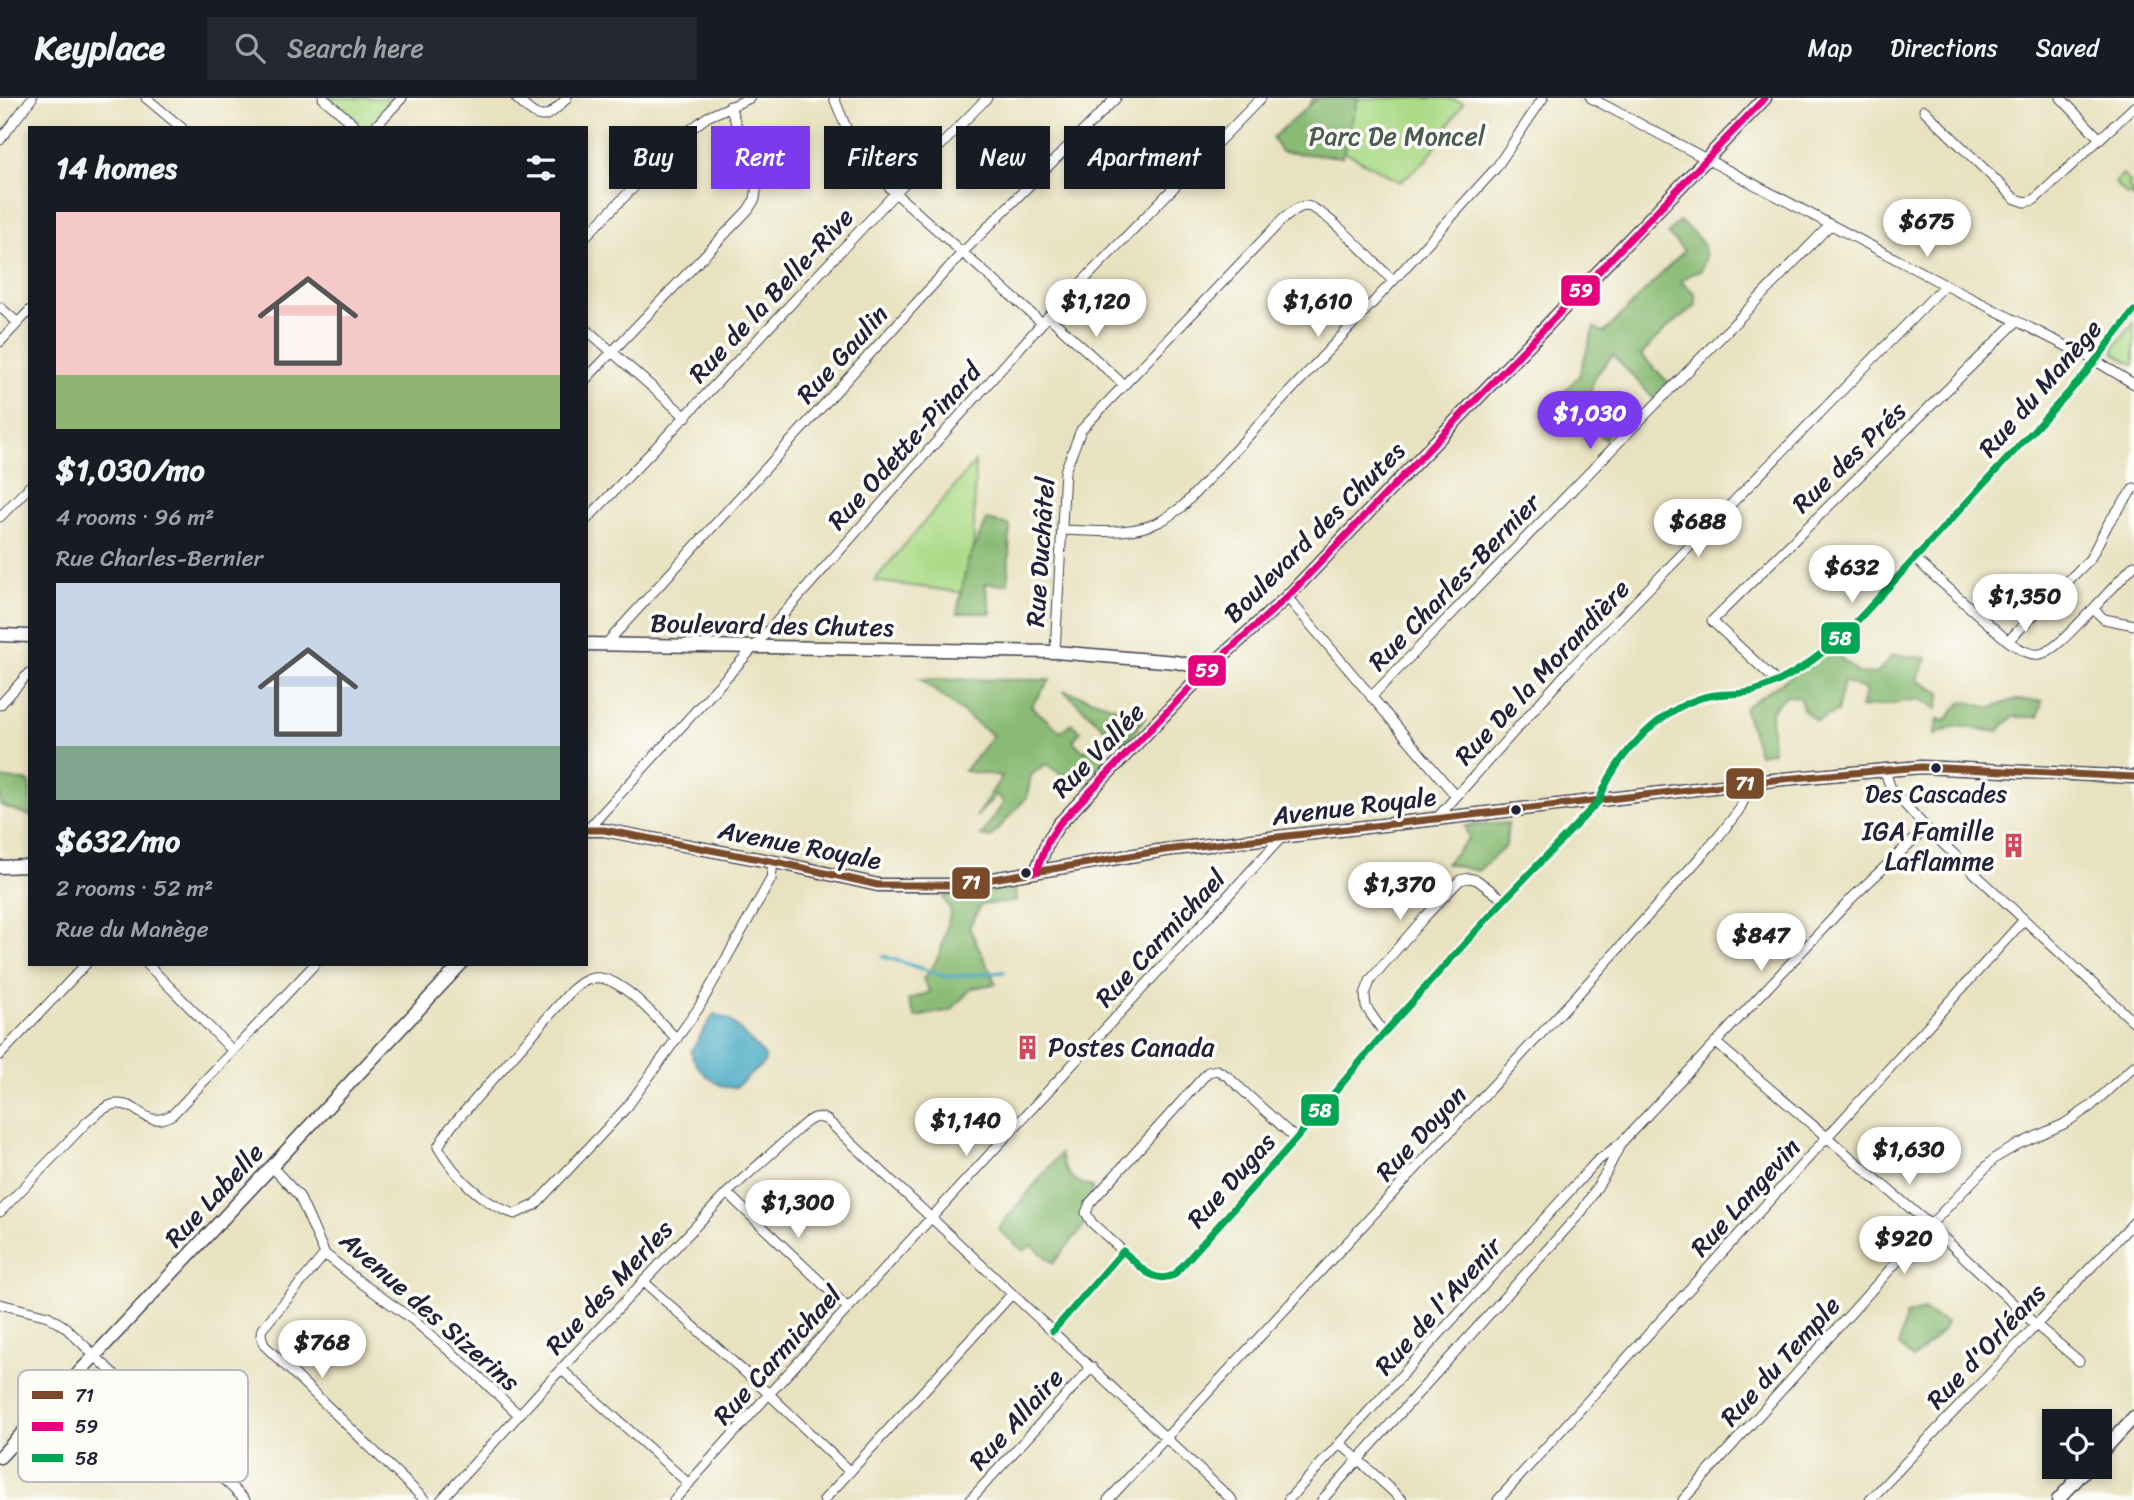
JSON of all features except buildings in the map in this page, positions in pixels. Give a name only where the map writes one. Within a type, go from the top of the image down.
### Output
[{"type":"street","points":[[0,140],[32,98]]},
{"type":"street","points":[[146,98],[180,126]]},
{"type":"street","points":[[323,98],[356,126]]},
{"type":"street","points":[[376,126],[401,98]]},
{"type":"street","points":[[516,98],[533,115],[544,116],[553,112],[567,98]]},
{"type":"street","points":[[588,234],[690,130],[708,117],[750,98]]},
{"type":"street","points":[[834,98],[854,147],[864,162],[894,192],[962,253],[1124,385]]},
{"type":"street","name":"Rue de la Belle-Rive","points":[[588,518],[687,417],[894,192],[987,98]]},
{"type":"street","name":"Rue Gaulin","points":[[606,645],[962,253],[1116,98]]},
{"type":"street","name":"Rue Odette-Pinard","points":[[588,829],[1045,320],[1261,98]]},
{"type":"street","points":[[1063,530],[1140,529],[1161,521],[1183,506],[1496,167],[1542,98]]},
{"type":"street","points":[[1592,98],[2134,383]]},
{"type":"street","name":"Boulevard des Chutes","points":[[588,645],[1055,652],[1176,662],[1208,669],[1287,597],[1765,98]]},
{"type":"street","points":[[2061,98],[2100,139]]},
{"type":"street","points":[[588,377],[748,210],[755,198],[757,185],[730,106]]},
{"type":"street","points":[[1924,110],[2014,198],[2025,202],[2034,200],[2134,107]]},
{"type":"street","name":"Rue Duchâtel","points":[[1055,652],[1065,471],[1081,430],[1282,220],[1295,210],[1306,206],[1318,211],[1333,222],[1393,281]]},
{"type":"street","name":"Rue Charles-Bernier","points":[[1371,697],[1830,225]]},
{"type":"street","name":"Rue De la Morandière","points":[[1436,818],[1570,669],[1945,285]]},
{"type":"street","points":[[0,307],[18,323]]},
{"type":"street","name":"Rue du Manège","points":[[1599,801],[1616,764],[1635,743],[1682,706],[1703,697],[1753,691],[1776,681],[1814,660],[1844,635],[2082,378],[2134,311]]},
{"type":"street","points":[[0,342],[28,312]]},
{"type":"street","name":"Rue des Prés","points":[[1776,681],[1713,621],[2017,321]]},
{"type":"street","points":[[588,331],[687,417]]},
{"type":"street","points":[[0,517],[28,488]]},
{"type":"street","points":[[2008,641],[2090,559],[2109,522],[2134,488]]},
{"type":"street","points":[[1915,559],[2008,641],[2025,651],[2039,654],[2052,648],[2134,565]]},
{"type":"street","points":[[1287,597],[1456,796]]},
{"type":"street","points":[[2093,609],[2104,619],[2134,625]]},
{"type":"street","points":[[0,635],[28,636]]},
{"type":"street","name":"Rue Vallée","points":[[1036,872],[1048,841],[1059,824],[1208,669]]},
{"type":"street","points":[[0,705],[28,674]]},
{"type":"street","name":"Avenue Royale","points":[[588,831],[604,830],[878,884],[957,886],[1165,850],[1436,818],[1921,767],[2134,777]]},
{"type":"street","points":[[1885,771],[1891,789],[1926,828],[2134,1022]]},
{"type":"street","name":"Rue Doyon","points":[[1108,1500],[1587,984],[1719,836],[1739,810],[1752,784]]},
{"type":"street","name":"Rue Dugas","points":[[1296,1139],[1227,1076],[1217,1070],[1208,1072],[1090,1203],[1086,1213],[1091,1223],[1152,1277],[1164,1279],[1174,1275],[1296,1139],[1384,1033],[1504,900],[1599,801]]},
{"type":"street","name":"Rue de l'Avenir","points":[[1288,1500],[1597,1162],[1621,1143],[1854,896],[1926,828]]},
{"type":"street","name":"Rue Carmichael","points":[[674,1500],[1281,838]]},
{"type":"street","points":[[677,1039],[620,985],[599,977],[583,981],[571,991],[449,1129],[438,1147],[451,1169],[496,1209],[515,1214],[535,1205],[627,1107],[677,1039],[698,1009],[771,879],[773,862]]},
{"type":"street","points":[[0,867],[28,866]]},
{"type":"street","points":[[1384,1033],[1366,1007],[1365,994],[1371,979],[1422,920],[1460,880],[1477,880],[1504,900]]},
{"type":"street","name":"Rue Langevin","points":[[1497,1500],[2023,921]]},
{"type":"street","points":[[0,1055],[84,966]]},
{"type":"street","points":[[150,966],[233,1051]]},
{"type":"street","points":[[0,1212],[100,1111],[115,1104],[128,1107],[150,1120],[162,1120],[173,1114],[313,966]]},
{"type":"street","name":"Rue Labelle","points":[[80,1370],[459,966]]},
{"type":"street","points":[[1715,1042],[1930,1224],[2035,1324],[2079,1361]]},
{"type":"street","name":"Rue du Temple","points":[[1683,1500],[1930,1224],[1995,1158],[2064,1124],[2091,1106],[2134,1066]]},
{"type":"street","name":"Rue des Merles","points":[[442,1500],[727,1193],[812,1118],[820,1116],[827,1120],[930,1218]]},
{"type":"street","name":"Rue de l'Avenir","points":[[1322,1500],[1582,1211],[1621,1143]]},
{"type":"street","name":"Avenue des Sizerins","points":[[272,1167],[299,1196],[325,1254],[412,1319],[519,1415]]},
{"type":"street","points":[[727,1193],[848,1308]]},
{"type":"street","points":[[930,1218],[1093,1367],[1232,1500]]},
{"type":"street","name":"Rue d'Orléans","points":[[1870,1500],[2134,1222]]},
{"type":"street","points":[[1053,1331],[1123,1251]]},
{"type":"street","points":[[325,1254],[262,1329],[264,1345],[425,1500]]},
{"type":"street","points":[[643,1281],[769,1394],[850,1472]]},
{"type":"street","points":[[824,1500],[1012,1294]]},
{"type":"street","points":[[0,1304],[48,1315],[65,1326],[111,1370]]},
{"type":"street","name":"Rue Allaire","points":[[970,1500],[1093,1367]]},
{"type":"street","points":[[561,1369],[689,1484]]},
{"type":"street","points":[[2112,1441],[2134,1418]]},
{"type":"street","name":"Rue Labelle","points":[[0,1457],[18,1437]]},
{"type":"street","points":[[1341,1444],[1402,1500]]},
{"type":"street","points":[[2058,1500],[2077,1479]]},
{"type":"street","points":[[227,1482],[245,1500]]},
{"type":"green space","points":[[323,98],[402,98],[376,126],[356,126]]},
{"type":"green space","name":"Parc De Moncel","points":[[1313,98],[1450,98],[1463,103],[1427,159],[1400,182],[1342,150],[1290,135]]},
{"type":"green space","points":[[1318,98],[1360,98],[1342,157],[1281,152],[1272,138]]},
{"type":"green space","points":[[2123,175],[2131,183],[2128,187],[2134,190],[2134,198],[2131,194],[2128,196],[2115,183]]},
{"type":"green space","points":[[1679,221],[1702,242],[1704,248],[1701,271],[1691,274],[1681,282],[1695,293],[1696,306],[1667,328],[1641,355],[1672,386],[1655,400],[1613,355],[1595,376],[1589,397],[1614,421],[1605,440],[1583,419],[1559,434],[1542,414],[1579,376],[1594,327],[1604,333],[1684,251],[1668,234]]},
{"type":"green space","points":[[2134,323],[2134,365],[2114,353],[2115,346]]},
{"type":"green space","points":[[975,462],[973,594],[874,581]]},
{"type":"green space","points":[[987,520],[1010,525],[1008,584],[985,584],[991,613],[957,613],[967,563]]},
{"type":"green space","points":[[1831,649],[1858,673],[1876,674],[1893,655],[1927,658],[1917,680],[1941,693],[1937,709],[1920,699],[1861,708],[1866,690],[1844,681],[1837,712],[1816,721],[1803,709],[1800,698],[1787,695],[1771,711],[1773,752],[1759,754],[1744,708]]},
{"type":"green space","points":[[920,679],[1050,680],[1031,706],[1061,732],[1071,723],[1081,731],[1073,741],[1084,752],[1092,745],[1109,756],[1079,787],[1046,764],[1031,775],[1027,797],[990,838],[981,836],[1004,802],[996,795],[976,817],[1002,776],[964,771],[993,736]]},
{"type":"green space","points":[[1063,690],[1145,717],[1124,746]]},
{"type":"green space","points":[[2013,700],[2042,701],[2038,717],[2013,717],[1997,732],[1957,726],[1934,735],[1938,719],[1945,721],[1963,701],[1991,708]]},
{"type":"green space","points":[[0,778],[28,782],[28,815],[0,805]]},
{"type":"green space","points":[[1508,823],[1506,846],[1478,871],[1446,864],[1469,838],[1465,826]]},
{"type":"green space","points":[[1015,887],[1016,901],[981,905],[969,927],[996,984],[972,988],[951,1010],[915,1017],[908,1000],[930,992],[923,979],[939,955],[951,911],[943,897]]},
{"type":"green space","points":[[1060,1154],[1070,1176],[1093,1187],[1084,1226],[1053,1263],[1032,1245],[1023,1251],[998,1229]]},
{"type":"green space","points":[[1923,1310],[1946,1322],[1943,1330],[1913,1359],[1899,1345],[1906,1315]]},
{"type":"water","points":[[714,1014],[730,1020],[765,1056],[765,1062],[736,1087],[715,1082],[702,1071],[693,1058],[691,1051]]},
{"type":"waterway","points":[[883,956],[947,977],[1004,972]]},
{"type":"transit line","name":"59","points":[[1036,872],[1048,841],[1059,824],[1208,669],[1287,597],[1765,98]]},
{"type":"transit line","name":"58","points":[[1053,1331],[1123,1251],[1152,1275],[1174,1275],[1296,1139],[1384,1033],[1504,900],[1599,801],[1615,769],[1639,739],[1669,714],[1701,698],[1754,691],[1791,675],[1844,635],[2082,378],[2134,311]]},
{"type":"transit line","name":"71","points":[[588,830],[604,830],[785,864],[878,885],[957,885],[1165,850],[1783,779],[1921,767],[2134,777]]},
{"type":"place","name":"Des Cascades","points":[[1936,768]]},
{"type":"place","name":"IGA Famille Laflamme","points":[[2014,846]]},
{"type":"place","name":"Postes Canada","points":[[1028,1047]]}]
